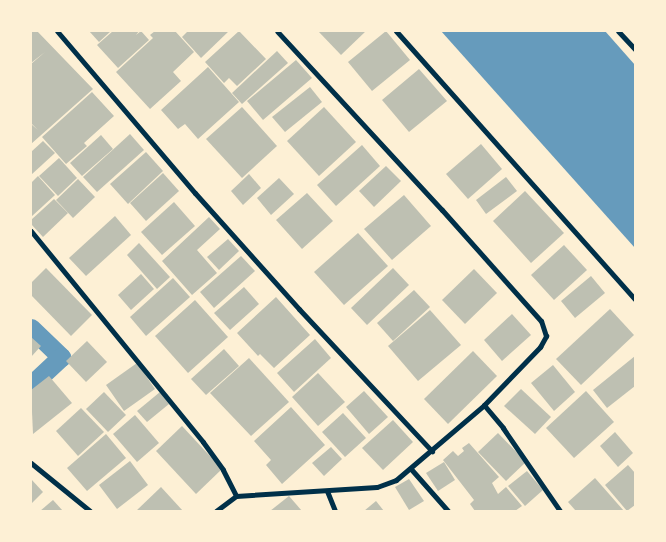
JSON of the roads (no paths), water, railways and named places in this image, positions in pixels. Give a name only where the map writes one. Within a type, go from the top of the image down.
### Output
[{"type":"street","points":[[57,31],[240,243],[432,451]]},
{"type":"street","points":[[216,511],[236,496],[327,491],[384,485],[411,469],[484,405],[540,348],[546,336],[544,326],[442,210],[278,31]]},
{"type":"street","points":[[396,31],[635,300]]},
{"type":"street","points":[[618,31],[635,49]]},
{"type":"street","points":[[31,232],[203,442],[223,470],[236,496]]},
{"type":"street","points":[[484,405],[508,435],[560,511]]},
{"type":"street","points":[[31,463],[90,511]]},
{"type":"street","points":[[411,469],[448,511]]},
{"type":"street","points":[[327,491],[335,511]]},
{"type":"water","points":[[441,31],[605,31],[635,65],[635,248]]},
{"type":"waterway","points":[[31,328],[61,357],[31,385]]}]
